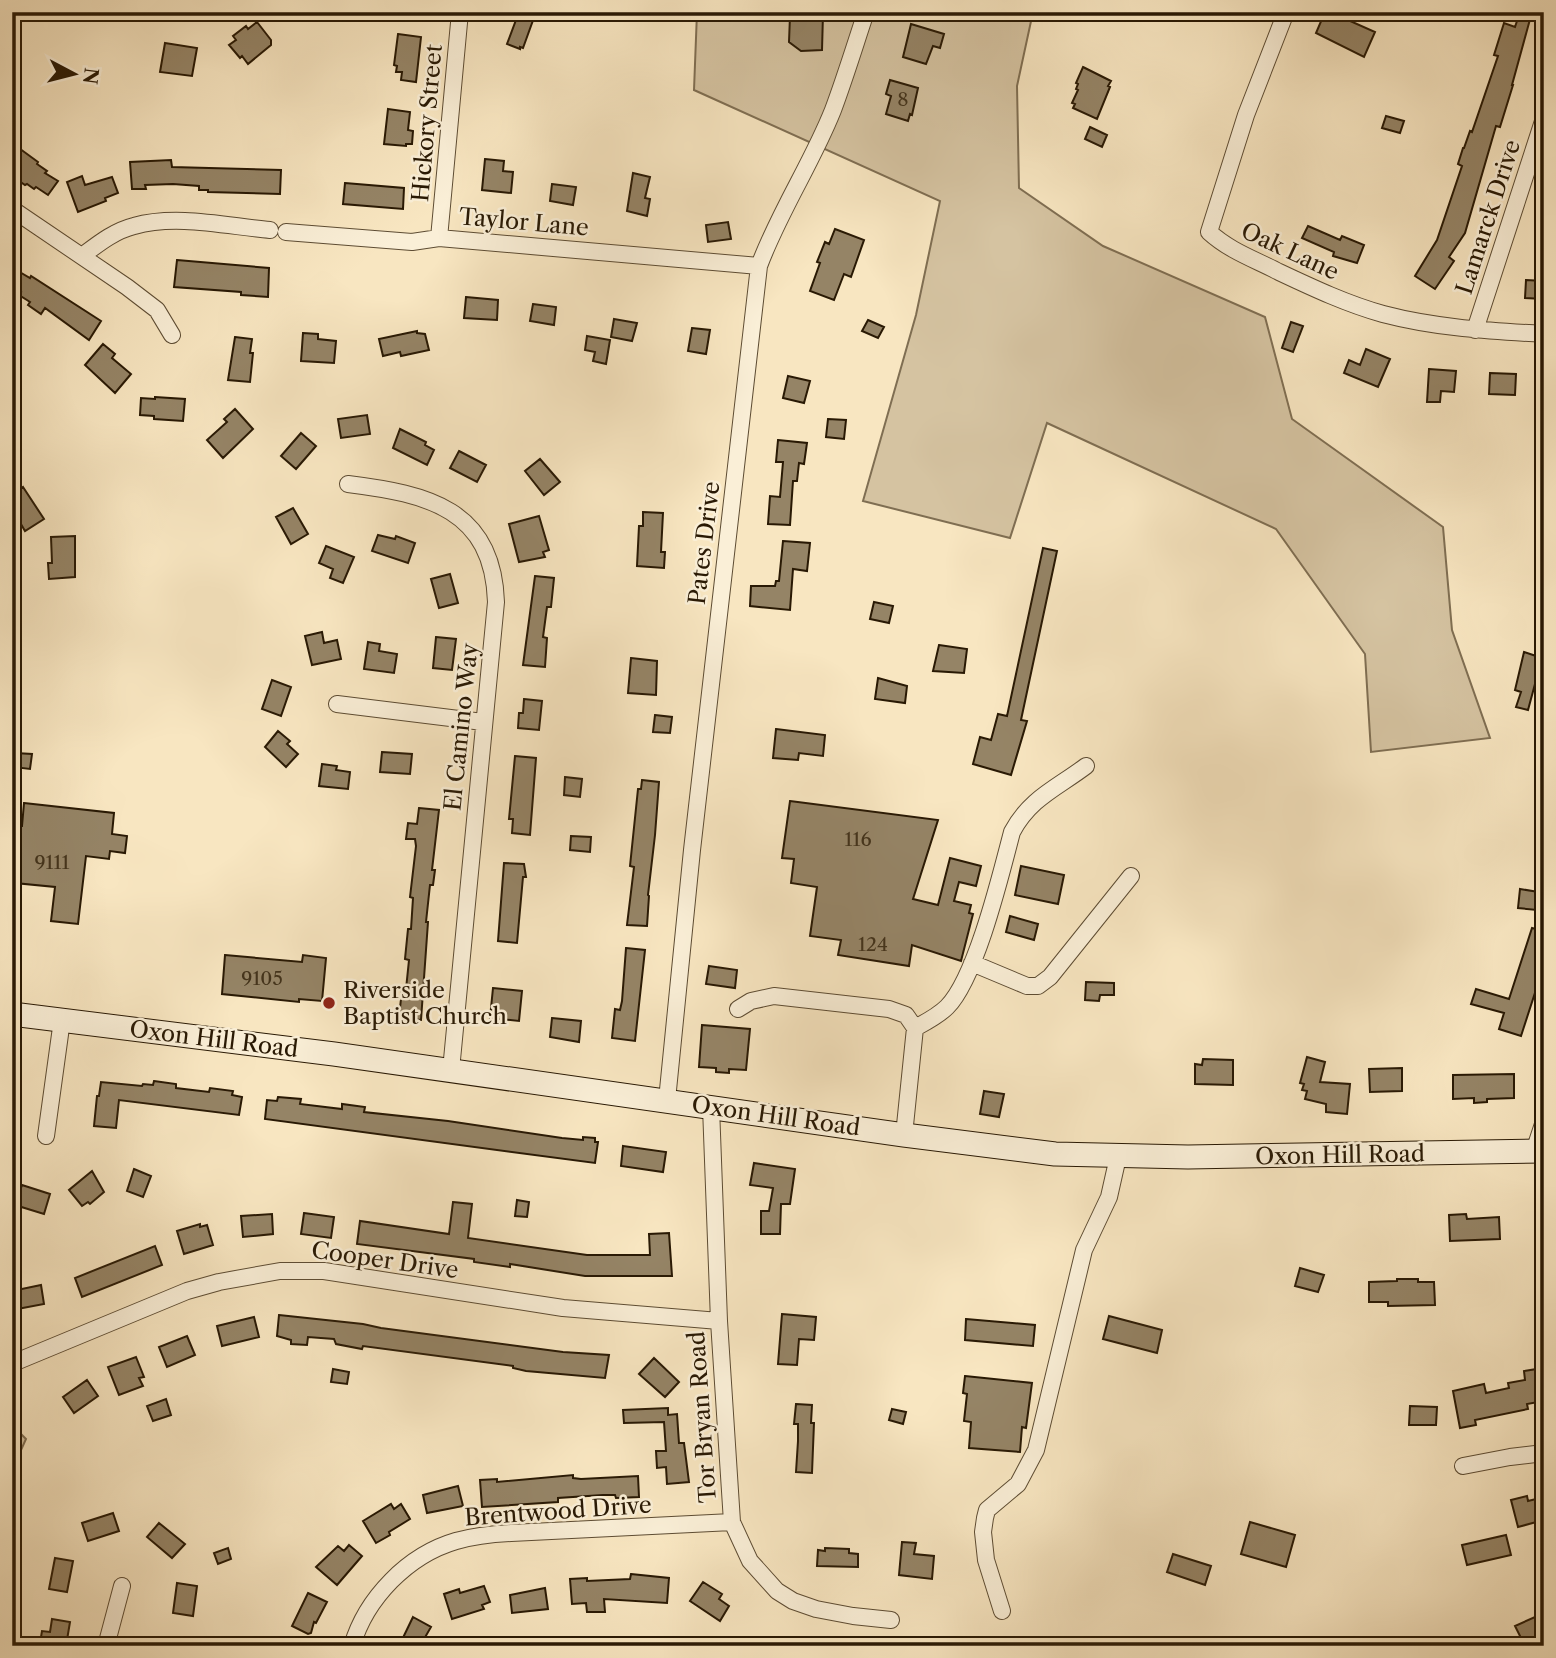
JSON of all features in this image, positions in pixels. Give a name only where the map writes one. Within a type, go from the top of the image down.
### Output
[{"type":"main road","name":"Oxon Hill Road","points":[[12,1014],[451,1070],[1009,1150],[1118,1157],[1539,1151]]},
{"type":"street","name":"Hickory Street","points":[[439,238],[460,12]]},
{"type":"street","name":"Pates Drive","points":[[667,1100],[694,836],[759,266],[770,236],[795,192],[832,110],[866,12]]},
{"type":"street","name":"Oak Lane","points":[[1286,12],[1246,115],[1209,232],[1221,243],[1245,257],[1351,304],[1384,314],[1475,330],[1544,334]]},
{"type":"street","name":"Lamarck Drive","points":[[1475,330],[1544,118]]},
{"type":"street","points":[[12,209],[157,310],[172,335]]},
{"type":"street","name":"Taylor Lane","points":[[82,256],[112,234],[149,222],[201,223],[412,242],[439,238],[759,266]]},
{"type":"street","name":"El Camino Way","points":[[348,484],[400,493],[429,502],[455,515],[473,528],[485,546],[492,566],[496,602],[451,1070]]},
{"type":"street","points":[[337,704],[483,722]]},
{"type":"street","points":[[915,1028],[948,1006],[972,963],[995,895],[1012,832],[1018,821],[1027,808],[1039,798],[1086,766]]},
{"type":"street","points":[[972,963],[1027,986],[1038,986],[1050,977],[1131,876]]},
{"type":"street","points":[[738,1009],[763,997],[889,1009],[906,1015],[915,1028],[904,1135]]},
{"type":"street","points":[[46,1136],[62,1020]]},
{"type":"street","name":"Tor Bryan Road","points":[[711,1107],[719,1321],[732,1522],[750,1561],[777,1591],[793,1601],[816,1609],[891,1620]]},
{"type":"street","points":[[1539,1151],[1544,1121]]},
{"type":"street","points":[[1002,1611],[986,1560],[983,1532],[987,1510],[1018,1484],[1036,1450],[1084,1250],[1109,1197],[1118,1157]]},
{"type":"street","name":"Cooper Drive","points":[[18,1361],[187,1290],[280,1271],[324,1271],[563,1308],[719,1321]]},
{"type":"street","points":[[1463,1466],[1544,1453]]},
{"type":"street","name":"Brentwood Drive","points":[[352,1646],[355,1633],[371,1605],[387,1585],[422,1557],[454,1542],[481,1535],[732,1522]]},
{"type":"street","points":[[106,1646],[122,1586]]},
{"type":"shaded area","points":[[697,12],[1033,12],[1017,86],[1019,188],[1103,246],[1265,317],[1292,419],[1443,527],[1452,630],[1490,738],[1371,752],[1365,654],[1276,529],[1047,423],[1010,538],[863,501],[916,315],[940,201],[694,90]]},
{"type":"shaded area","points":[[12,1425],[26,1439],[12,1470]]},
{"type":"building","points":[[519,12],[536,12],[523,48],[520,49],[507,44]]},
{"type":"building","points":[[1325,12],[1375,32],[1364,57],[1316,33]]},
{"type":"building","points":[[1520,12],[1532,12],[1513,85],[1500,127],[1496,126],[1465,233],[1449,257],[1454,261],[1435,289],[1415,276],[1437,240],[1462,166],[1458,164],[1463,148],[1470,131],[1472,132],[1498,56],[1494,55],[1504,23],[1515,27]]},
{"type":"building","points":[[823,14],[822,50],[801,51],[789,42],[790,16]]},
{"type":"building","points":[[257,22],[271,40],[271,45],[248,64],[229,45],[236,40],[233,36]]},
{"type":"building","points":[[911,24],[944,34],[940,48],[933,46],[926,64],[903,57]]},
{"type":"building","points":[[398,34],[421,37],[416,82],[401,80],[402,72],[396,72],[397,66],[394,65]]},
{"type":"building","points":[[165,43],[197,48],[192,76],[160,72]]},
{"type":"building","points":[[1083,67],[1111,81],[1097,119],[1073,108],[1075,104],[1072,103],[1078,90],[1076,83]]},
{"type":"building","points":[[890,80],[918,88],[908,121],[886,114],[891,96],[886,94]]},
{"type":"building","points":[[388,109],[410,112],[408,130],[413,131],[412,144],[384,144]]},
{"type":"building","points":[[1386,116],[1404,121],[1400,133],[1382,128]]},
{"type":"building","points":[[1090,127],[1107,135],[1102,147],[1085,139]]},
{"type":"building","points":[[12,143],[38,162],[37,164],[47,171],[45,173],[58,181],[48,195],[12,176]]},
{"type":"building","points":[[485,159],[504,161],[503,171],[513,172],[511,193],[482,190]]},
{"type":"building","points":[[171,160],[172,167],[281,170],[280,194],[208,192],[199,190],[199,186],[173,184],[145,185],[146,189],[132,189],[130,162]]},
{"type":"building","points":[[633,173],[650,177],[645,198],[650,199],[647,216],[627,211]]},
{"type":"building","points":[[82,176],[85,185],[112,177],[118,193],[78,212],[67,182]]},
{"type":"building","points":[[345,183],[404,188],[403,209],[343,204]]},
{"type":"building","points":[[552,184],[576,187],[573,205],[550,201]]},
{"type":"building","points":[[728,222],[731,239],[708,242],[706,225]]},
{"type":"building","points":[[1308,226],[1340,240],[1342,236],[1364,245],[1357,263],[1333,256],[1334,252],[1302,238]]},
{"type":"building","points":[[835,229],[864,240],[851,277],[844,274],[834,300],[810,291],[825,242],[829,244]]},
{"type":"building","points":[[177,260],[269,268],[268,297],[241,295],[241,292],[174,287]]},
{"type":"building","points":[[18,271],[30,278],[31,276],[101,321],[89,340],[45,308],[41,314],[28,305],[30,302],[12,287],[12,279]]},
{"type":"building","points":[[1526,280],[1544,281],[1544,299],[1525,298]]},
{"type":"building","points":[[466,297],[498,300],[497,320],[464,318]]},
{"type":"building","points":[[533,304],[556,307],[554,325],[530,321]]},
{"type":"building","points":[[614,319],[637,323],[632,341],[611,337]]},
{"type":"building","points":[[868,320],[884,327],[878,338],[862,331]]},
{"type":"building","points":[[1291,322],[1303,326],[1293,352],[1282,348]]},
{"type":"building","points":[[692,328],[710,330],[706,354],[688,351]]},
{"type":"building","points":[[417,331],[425,334],[429,350],[401,356],[400,352],[383,356],[379,339]]},
{"type":"building","points":[[303,333],[318,334],[318,339],[336,341],[334,363],[301,361]]},
{"type":"building","points":[[587,336],[610,340],[606,364],[593,361],[595,352],[585,350]]},
{"type":"building","points":[[235,337],[252,339],[250,382],[228,380]]},
{"type":"building","points":[[103,344],[115,354],[112,358],[131,374],[115,393],[85,365]]},
{"type":"building","points":[[1366,349],[1390,359],[1378,387],[1344,373],[1349,360],[1360,365]]},
{"type":"building","points":[[1429,369],[1456,371],[1454,392],[1441,391],[1440,402],[1427,402]]},
{"type":"building","points":[[1490,373],[1516,374],[1515,395],[1489,394]]},
{"type":"building","points":[[788,376],[810,381],[804,403],[783,398]]},
{"type":"building","points":[[141,398],[185,399],[183,421],[140,415]]},
{"type":"building","points":[[235,409],[253,429],[223,458],[207,440],[227,422],[224,419]]},
{"type":"building","points":[[367,415],[370,434],[341,438],[338,419]]},
{"type":"building","points":[[828,419],[846,420],[844,439],[826,437]]},
{"type":"building","points":[[400,429],[426,442],[425,445],[434,450],[427,465],[393,448]]},
{"type":"building","points":[[301,433],[316,446],[296,469],[281,456]]},
{"type":"building","points":[[778,440],[807,443],[804,464],[799,463],[797,481],[793,481],[790,525],[768,524],[770,496],[780,497],[783,462],[776,462]]},
{"type":"building","points":[[459,451],[486,465],[477,482],[450,468]]},
{"type":"building","points":[[540,459],[560,482],[544,495],[525,471]]},
{"type":"building","points":[[23,487],[44,519],[25,531],[18,519],[12,522],[12,495]]},
{"type":"building","points":[[293,508],[308,534],[291,544],[276,517]]},
{"type":"building","points":[[643,512],[663,513],[661,552],[665,552],[664,568],[637,566],[639,526],[643,526]]},
{"type":"building","points":[[539,516],[549,550],[543,552],[545,557],[519,562],[509,524]]},
{"type":"building","points":[[378,535],[395,539],[396,536],[415,543],[408,563],[372,551]]},
{"type":"building","points":[[75,536],[75,577],[49,579],[48,563],[52,563],[51,537]]},
{"type":"building","points":[[783,541],[810,543],[807,571],[793,569],[790,610],[750,606],[751,586],[775,586],[776,581],[779,581]]},
{"type":"building","points":[[326,546],[354,557],[343,583],[330,578],[333,569],[319,563]]},
{"type":"building","points":[[1043,548],[1057,551],[1021,720],[1027,721],[1011,775],[973,764],[980,737],[991,740],[998,714],[1007,716]]},
{"type":"building","points":[[450,574],[458,603],[439,608],[431,579]]},
{"type":"building","points":[[535,576],[554,578],[551,607],[547,607],[543,637],[547,638],[545,667],[523,665]]},
{"type":"building","points":[[874,602],[893,606],[889,623],[870,619]]},
{"type":"building","points":[[322,632],[324,643],[337,640],[341,659],[312,665],[305,636]]},
{"type":"building","points":[[436,637],[456,639],[452,670],[433,668]]},
{"type":"building","points":[[368,642],[380,644],[379,651],[397,654],[394,673],[364,669]]},
{"type":"building","points":[[939,645],[967,649],[964,673],[933,671]]},
{"type":"building","points":[[1524,652],[1542,658],[1528,710],[1516,707],[1521,692],[1515,690]]},
{"type":"building","points":[[631,658],[657,661],[656,695],[628,693]]},
{"type":"building","points":[[878,678],[907,686],[905,703],[875,699]]},
{"type":"building","points":[[272,680],[291,687],[281,716],[262,709]]},
{"type":"building","points":[[524,699],[542,701],[539,730],[518,728]]},
{"type":"building","points":[[655,715],[672,717],[670,733],[653,732]]},
{"type":"building","points":[[776,729],[825,735],[823,756],[799,753],[798,760],[773,758]]},
{"type":"building","points":[[278,731],[290,741],[287,744],[298,754],[286,767],[265,747]]},
{"type":"building","points":[[382,752],[412,754],[410,774],[380,772]]},
{"type":"building","points":[[15,753],[32,754],[30,769],[13,767]]},
{"type":"building","points":[[515,756],[536,758],[530,835],[512,833],[513,819],[509,819]]},
{"type":"building","points":[[322,764],[337,766],[336,770],[350,772],[348,789],[319,786]]},
{"type":"building","points":[[565,777],[582,779],[580,797],[564,795]]},
{"type":"building","points":[[642,780],[659,782],[647,926],[627,925],[634,867],[630,866],[638,789],[641,789]]},
{"type":"building","points":[[790,801],[938,820],[913,899],[938,905],[950,858],[981,866],[976,886],[959,882],[954,901],[971,905],[969,913],[973,914],[961,961],[912,945],[909,966],[838,955],[841,940],[810,936],[817,887],[791,883],[794,859],[782,858]]},
{"type":"building","points":[[24,803],[114,813],[112,834],[127,836],[125,853],[110,851],[109,859],[86,856],[78,924],[51,921],[55,887],[15,883],[20,839],[14,838],[15,826],[22,826]]},
{"type":"building","points":[[419,808],[439,810],[432,870],[435,870],[433,885],[430,885],[426,922],[421,1020],[399,1018],[409,960],[405,959],[408,929],[411,929],[413,898],[410,897],[416,846],[415,839],[406,839],[408,823],[417,824]]},
{"type":"building","points":[[571,836],[591,837],[590,852],[570,850]]},
{"type":"building","points":[[504,863],[524,864],[526,877],[523,877],[517,943],[498,941]]},
{"type":"building","points":[[1021,866],[1064,875],[1058,904],[1015,895]]},
{"type":"building","points":[[1520,889],[1539,892],[1537,910],[1518,908]]},
{"type":"building","points":[[1010,916],[1038,924],[1034,940],[1006,932]]},
{"type":"building","points":[[1532,928],[1544,931],[1544,965],[1521,1036],[1499,1029],[1504,1013],[1471,1004],[1476,989],[1509,999]]},
{"type":"building","points":[[626,948],[645,950],[635,1041],[612,1038],[615,1009],[620,1010],[622,1001]]},
{"type":"building","points":[[225,955],[302,962],[303,955],[326,958],[322,1001],[299,999],[299,1002],[222,994]]},
{"type":"building","points":[[709,966],[737,970],[735,988],[706,984]]},
{"type":"building","points":[[1086,982],[1114,983],[1114,995],[1100,995],[1099,1001],[1085,1000]]},
{"type":"building","points":[[493,988],[522,991],[519,1021],[490,1018]]},
{"type":"building","points":[[552,1018],[581,1021],[579,1042],[550,1037]]},
{"type":"building","points":[[702,1025],[750,1029],[746,1070],[729,1069],[729,1073],[716,1072],[716,1068],[699,1067]]},
{"type":"building","points":[[1307,1057],[1325,1062],[1320,1082],[1350,1084],[1347,1114],[1326,1112],[1326,1104],[1305,1099],[1307,1091],[1302,1090],[1304,1084],[1300,1083]]},
{"type":"building","points":[[1203,1059],[1233,1060],[1233,1085],[1195,1084],[1195,1064],[1202,1065]]},
{"type":"building","points":[[1402,1068],[1402,1091],[1370,1092],[1369,1069]]},
{"type":"building","points":[[1514,1074],[1514,1098],[1487,1099],[1487,1102],[1474,1103],[1474,1098],[1453,1099],[1453,1075]]},
{"type":"building","points":[[154,1081],[176,1084],[176,1088],[209,1092],[210,1088],[233,1091],[232,1095],[242,1097],[239,1115],[119,1100],[116,1128],[94,1126],[101,1082],[142,1086],[153,1085]]},
{"type":"building","points":[[984,1091],[1004,1094],[999,1117],[980,1114]]},
{"type":"building","points":[[278,1097],[301,1099],[300,1104],[342,1109],[342,1104],[365,1107],[364,1112],[562,1138],[595,1138],[595,1142],[598,1142],[595,1163],[265,1119],[267,1100],[277,1101]]},
{"type":"building","points":[[623,1146],[666,1152],[663,1172],[621,1166]]},
{"type":"building","points":[[754,1163],[795,1169],[790,1204],[781,1204],[780,1234],[761,1234],[761,1211],[769,1211],[773,1188],[750,1185]]},
{"type":"building","points":[[134,1169],[151,1176],[143,1197],[127,1191]]},
{"type":"building","points":[[92,1171],[104,1192],[90,1204],[88,1202],[82,1206],[69,1190]]},
{"type":"building","points":[[22,1185],[50,1194],[44,1214],[15,1205]]},
{"type":"building","points":[[517,1200],[529,1202],[527,1217],[515,1216]]},
{"type":"building","points":[[453,1202],[472,1204],[468,1238],[587,1255],[650,1255],[649,1234],[669,1233],[672,1276],[585,1276],[357,1244],[360,1221],[449,1234]]},
{"type":"building","points":[[304,1213],[334,1217],[331,1238],[301,1234]]},
{"type":"building","points":[[272,1214],[273,1234],[243,1237],[241,1216]]},
{"type":"building","points":[[1466,1214],[1467,1219],[1499,1217],[1500,1239],[1450,1241],[1449,1215]]},
{"type":"building","points":[[200,1224],[200,1227],[207,1225],[213,1245],[184,1254],[177,1231]]},
{"type":"building","points":[[155,1246],[162,1265],[82,1297],[75,1278]]},
{"type":"building","points":[[1300,1268],[1324,1275],[1318,1292],[1295,1286]]},
{"type":"building","points":[[1397,1279],[1434,1282],[1435,1305],[1388,1306],[1388,1302],[1369,1302],[1369,1282]]},
{"type":"building","points":[[41,1285],[44,1304],[12,1310],[12,1291]]},
{"type":"building","points":[[782,1314],[816,1317],[814,1340],[799,1339],[797,1365],[778,1364]]},
{"type":"building","points":[[279,1315],[563,1352],[609,1355],[605,1378],[526,1371],[513,1366],[363,1346],[362,1349],[336,1344],[334,1339],[308,1337],[307,1345],[291,1344],[291,1340],[277,1336]]},
{"type":"building","points":[[1109,1316],[1162,1330],[1157,1353],[1103,1339]]},
{"type":"building","points":[[254,1317],[259,1337],[222,1346],[217,1326]]},
{"type":"building","points":[[966,1319],[1035,1325],[1033,1346],[965,1340]]},
{"type":"building","points":[[187,1336],[195,1355],[167,1367],[159,1347]]},
{"type":"building","points":[[136,1357],[144,1377],[139,1378],[143,1386],[119,1395],[108,1367]]},
{"type":"building","points":[[654,1358],[679,1382],[665,1397],[639,1374]]},
{"type":"building","points":[[333,1369],[349,1372],[347,1384],[331,1382]]},
{"type":"building","points":[[1537,1369],[1539,1377],[1544,1376],[1544,1401],[1527,1404],[1528,1409],[1475,1420],[1476,1425],[1460,1428],[1453,1391],[1484,1384],[1486,1393],[1509,1388],[1508,1383],[1525,1380],[1524,1371]]},
{"type":"building","points":[[965,1376],[1032,1383],[1026,1428],[1022,1427],[1020,1452],[969,1448],[971,1422],[964,1421],[967,1394],[963,1393]]},
{"type":"building","points":[[87,1380],[98,1396],[74,1413],[63,1397]]},
{"type":"building","points":[[166,1399],[171,1415],[153,1421],[147,1406]]},
{"type":"building","points":[[796,1404],[812,1405],[812,1473],[796,1472]]},
{"type":"building","points":[[1410,1406],[1437,1407],[1436,1425],[1409,1425]]},
{"type":"building","points":[[668,1408],[668,1415],[677,1414],[679,1443],[684,1443],[689,1482],[667,1484],[666,1467],[657,1468],[656,1451],[666,1451],[664,1422],[624,1423],[623,1410]]},
{"type":"building","points":[[892,1409],[906,1412],[903,1424],[889,1420]]},
{"type":"building","points":[[573,1475],[573,1478],[581,1479],[638,1476],[639,1497],[616,1498],[615,1495],[603,1495],[558,1498],[558,1502],[482,1507],[480,1480],[497,1479],[497,1482]]},
{"type":"building","points":[[458,1486],[463,1506],[427,1513],[423,1495]]},
{"type":"building","points":[[1527,1496],[1528,1501],[1544,1497],[1544,1520],[1518,1527],[1511,1500]]},
{"type":"building","points":[[391,1504],[394,1509],[401,1504],[410,1519],[376,1543],[363,1521]]},
{"type":"building","points":[[113,1513],[119,1531],[88,1541],[82,1523]]},
{"type":"building","points":[[1250,1522],[1295,1535],[1286,1567],[1241,1554]]},
{"type":"building","points":[[159,1523],[185,1544],[172,1558],[147,1537]]},
{"type":"building","points":[[1506,1535],[1511,1555],[1467,1565],[1462,1545]]},
{"type":"building","points":[[902,1542],[916,1543],[914,1554],[934,1556],[932,1579],[899,1575]]},
{"type":"building","points":[[349,1545],[362,1556],[337,1585],[316,1567],[338,1546],[344,1551]]},
{"type":"building","points":[[228,1548],[231,1559],[218,1564],[214,1553]]},
{"type":"building","points":[[825,1548],[849,1549],[849,1553],[858,1554],[858,1567],[817,1566],[818,1550],[825,1551]]},
{"type":"building","points":[[1173,1554],[1211,1566],[1205,1585],[1167,1572]]},
{"type":"building","points":[[55,1558],[73,1561],[67,1592],[49,1589]]},
{"type":"building","points":[[631,1574],[669,1578],[667,1603],[604,1599],[605,1612],[587,1612],[586,1603],[572,1604],[570,1579],[630,1579]]},
{"type":"building","points":[[703,1582],[722,1594],[719,1599],[729,1606],[720,1621],[690,1601]]},
{"type":"building","points":[[177,1583],[197,1586],[193,1616],[173,1613]]},
{"type":"building","points":[[484,1586],[490,1602],[482,1605],[484,1609],[452,1619],[444,1594],[459,1589],[460,1593]]},
{"type":"building","points":[[545,1588],[548,1609],[512,1613],[510,1595]]},
{"type":"building","points":[[308,1593],[327,1602],[308,1634],[292,1626]]},
{"type":"building","points":[[1544,1613],[1544,1646],[1525,1646],[1515,1626]]},
{"type":"building","points":[[413,1617],[431,1627],[420,1646],[399,1646]]},
{"type":"building","points":[[52,1619],[70,1622],[66,1646],[40,1643],[42,1631],[50,1632]]},
{"type":"place","name":"Riverside Baptist Church","points":[[329,1003]]}]
